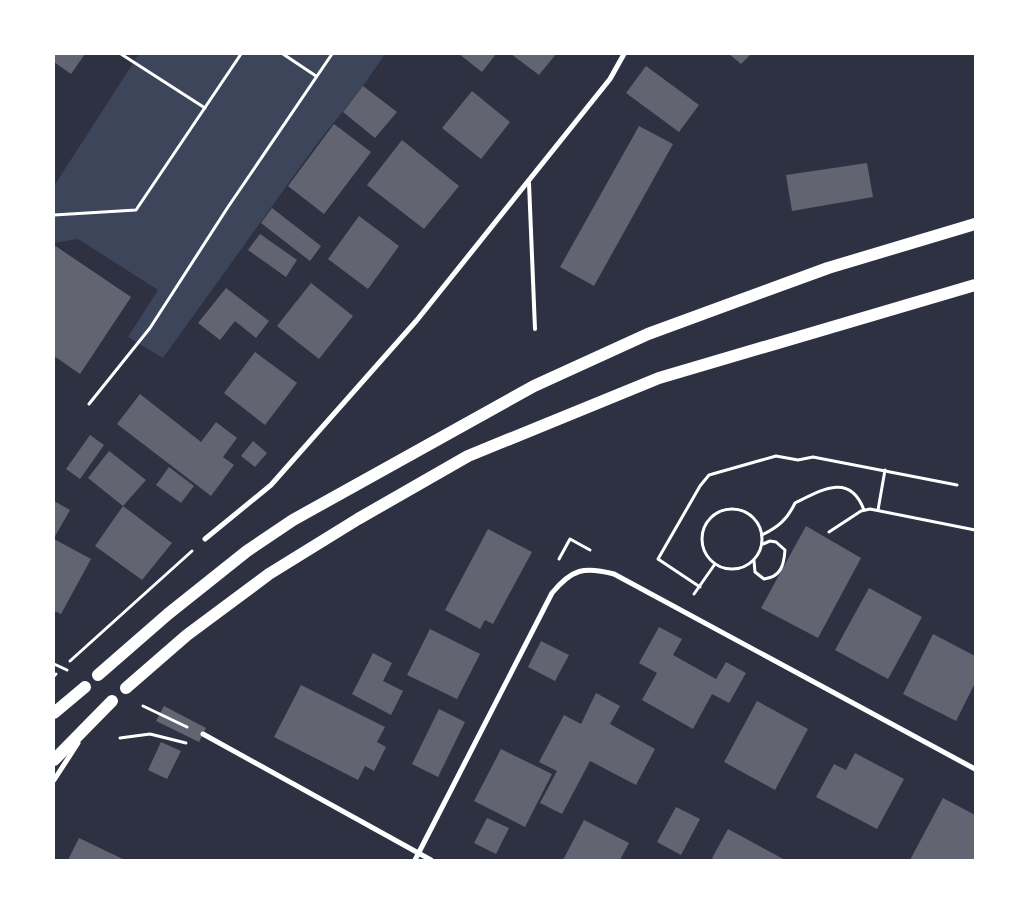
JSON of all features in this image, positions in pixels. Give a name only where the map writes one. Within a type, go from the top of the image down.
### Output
[{"type":"main road","points":[[98,675],[168,614],[240,556],[293,520],[534,386],[648,334],[828,268],[975,224]]},
{"type":"main road","points":[[126,688],[186,635],[269,574],[358,519],[468,456],[659,378],[975,285]]},
{"type":"main road","points":[[54,713],[85,687]]},
{"type":"main road","points":[[54,760],[112,701]]},
{"type":"street","points":[[205,539],[278,477],[417,320],[529,183],[610,79],[624,54]]},
{"type":"street","points":[[415,860],[552,593],[563,580],[572,574],[583,571],[599,570],[614,574],[975,770]]},
{"type":"street","points":[[54,780],[93,720]]},
{"type":"street","points":[[203,734],[431,860]]},
{"type":"lane","points":[[529,183],[535,330]]},
{"type":"path","points":[[120,54],[205,108]]},
{"type":"path","points":[[54,215],[136,210],[241,54]]},
{"type":"path","points":[[283,54],[316,76]]},
{"type":"path","points":[[89,404],[150,328],[228,207],[332,54]]},
{"type":"path","points":[[700,587],[658,559],[700,486],[709,475],[776,456],[798,460],[813,457],[957,485]]},
{"type":"path","points":[[878,510],[885,470]]},
{"type":"path","points":[[762,535],[784,522],[794,503],[816,492],[832,487],[848,488],[855,493],[864,510]]},
{"type":"path","points":[[829,532],[864,510],[870,509],[975,530]]},
{"type":"path","points":[[737,510],[746,512],[758,525],[762,535],[763,544],[760,552],[747,566],[738,569],[729,569],[716,564],[706,556],[703,548],[702,540],[706,524],[719,512],[737,510]]},
{"type":"path","points":[[70,661],[205,539]]},
{"type":"path","points":[[557,561],[570,539],[596,553]]},
{"type":"path","points":[[754,560],[756,572],[764,579],[776,575],[783,568],[785,550],[782,546],[770,541],[763,544]]},
{"type":"path","points":[[683,611],[716,564]]},
{"type":"path","points":[[160,714],[203,734]]},
{"type":"shaded area","points":[[139,54],[385,54],[363,86],[316,145],[163,358],[128,337],[158,290],[78,239],[54,243],[54,186]]},
{"type":"building","points":[[54,54],[85,54],[71,74],[54,62]]},
{"type":"building","points":[[459,54],[496,54],[482,72]]},
{"type":"building","points":[[511,54],[556,54],[539,75]]},
{"type":"building","points":[[729,54],[751,54],[741,64]]},
{"type":"building","points":[[646,66],[699,105],[679,132],[626,93]]},
{"type":"building","points":[[363,86],[397,112],[375,138],[343,112]]},
{"type":"building","points":[[472,91],[510,122],[481,159],[442,128]]},
{"type":"building","points":[[334,124],[371,152],[324,214],[288,186]]},
{"type":"building","points":[[639,126],[673,144],[594,286],[560,267]]},
{"type":"building","points":[[402,140],[459,186],[424,229],[367,185]]},
{"type":"building","points":[[867,163],[873,197],[792,211],[786,175]]},
{"type":"building","points":[[272,208],[321,246],[310,261],[261,223]]},
{"type":"building","points":[[359,216],[399,246],[368,289],[328,259]]},
{"type":"building","points":[[260,234],[297,260],[286,277],[248,250]]},
{"type":"building","points":[[54,245],[131,297],[80,374],[54,356]]},
{"type":"building","points":[[311,283],[353,316],[319,359],[277,326]]},
{"type":"building","points":[[226,288],[269,321],[256,338],[235,321],[220,340],[198,323]]},
{"type":"building","points":[[255,352],[297,383],[265,425],[224,393]]},
{"type":"building","points":[[140,394],[201,442],[216,422],[237,438],[223,457],[234,465],[211,496],[117,424]]},
{"type":"building","points":[[90,435],[104,445],[80,479],[66,469]]},
{"type":"building","points":[[253,441],[267,453],[255,467],[241,456]]},
{"type":"building","points":[[109,451],[146,480],[123,506],[88,478]]},
{"type":"building","points":[[169,467],[194,486],[181,503],[156,485]]},
{"type":"building","points":[[54,501],[70,510],[54,538]]},
{"type":"building","points":[[123,506],[172,543],[142,580],[95,546]]},
{"type":"building","points":[[806,526],[861,558],[818,638],[761,608]]},
{"type":"building","points":[[488,529],[532,552],[493,624],[485,620],[480,629],[445,610]]},
{"type":"building","points":[[54,539],[91,559],[61,614],[54,611]]},
{"type":"building","points":[[869,588],[922,617],[888,679],[835,650]]},
{"type":"building","points":[[659,627],[682,639],[673,655],[716,679],[726,662],[746,673],[729,703],[712,694],[693,729],[642,700],[657,673],[639,663]]},
{"type":"building","points":[[430,629],[480,654],[457,699],[407,675]]},
{"type":"building","points":[[933,634],[975,656],[975,683],[956,721],[903,694]]},
{"type":"building","points":[[541,641],[569,655],[555,681],[528,667]]},
{"type":"building","points":[[373,653],[392,663],[383,681],[403,691],[391,715],[352,694]]},
{"type":"building","points":[[301,685],[385,727],[377,742],[386,747],[374,771],[365,766],[358,780],[274,737]]},
{"type":"building","points":[[596,693],[620,706],[610,724],[655,749],[636,785],[590,761],[562,814],[540,803],[557,771],[539,762],[564,715],[581,724]]},
{"type":"building","points":[[757,701],[808,729],[775,790],[724,762]]},
{"type":"building","points":[[164,706],[206,728],[199,742],[156,721]]},
{"type":"building","points":[[439,709],[465,722],[438,777],[412,764]]},
{"type":"building","points":[[161,742],[181,751],[167,779],[148,770]]},
{"type":"building","points":[[501,749],[552,774],[525,827],[474,801]]},
{"type":"building","points":[[855,753],[904,779],[877,829],[816,797],[834,764],[846,770]]},
{"type":"building","points":[[943,798],[975,815],[974,860],[910,860]]},
{"type":"building","points":[[676,807],[700,819],[681,855],[657,842]]},
{"type":"building","points":[[487,818],[509,828],[496,854],[474,843]]},
{"type":"building","points":[[584,820],[629,843],[620,860],[563,860]]},
{"type":"building","points":[[728,829],[785,860],[717,860],[712,858]]},
{"type":"building","points":[[79,838],[125,860],[68,860]]}]
